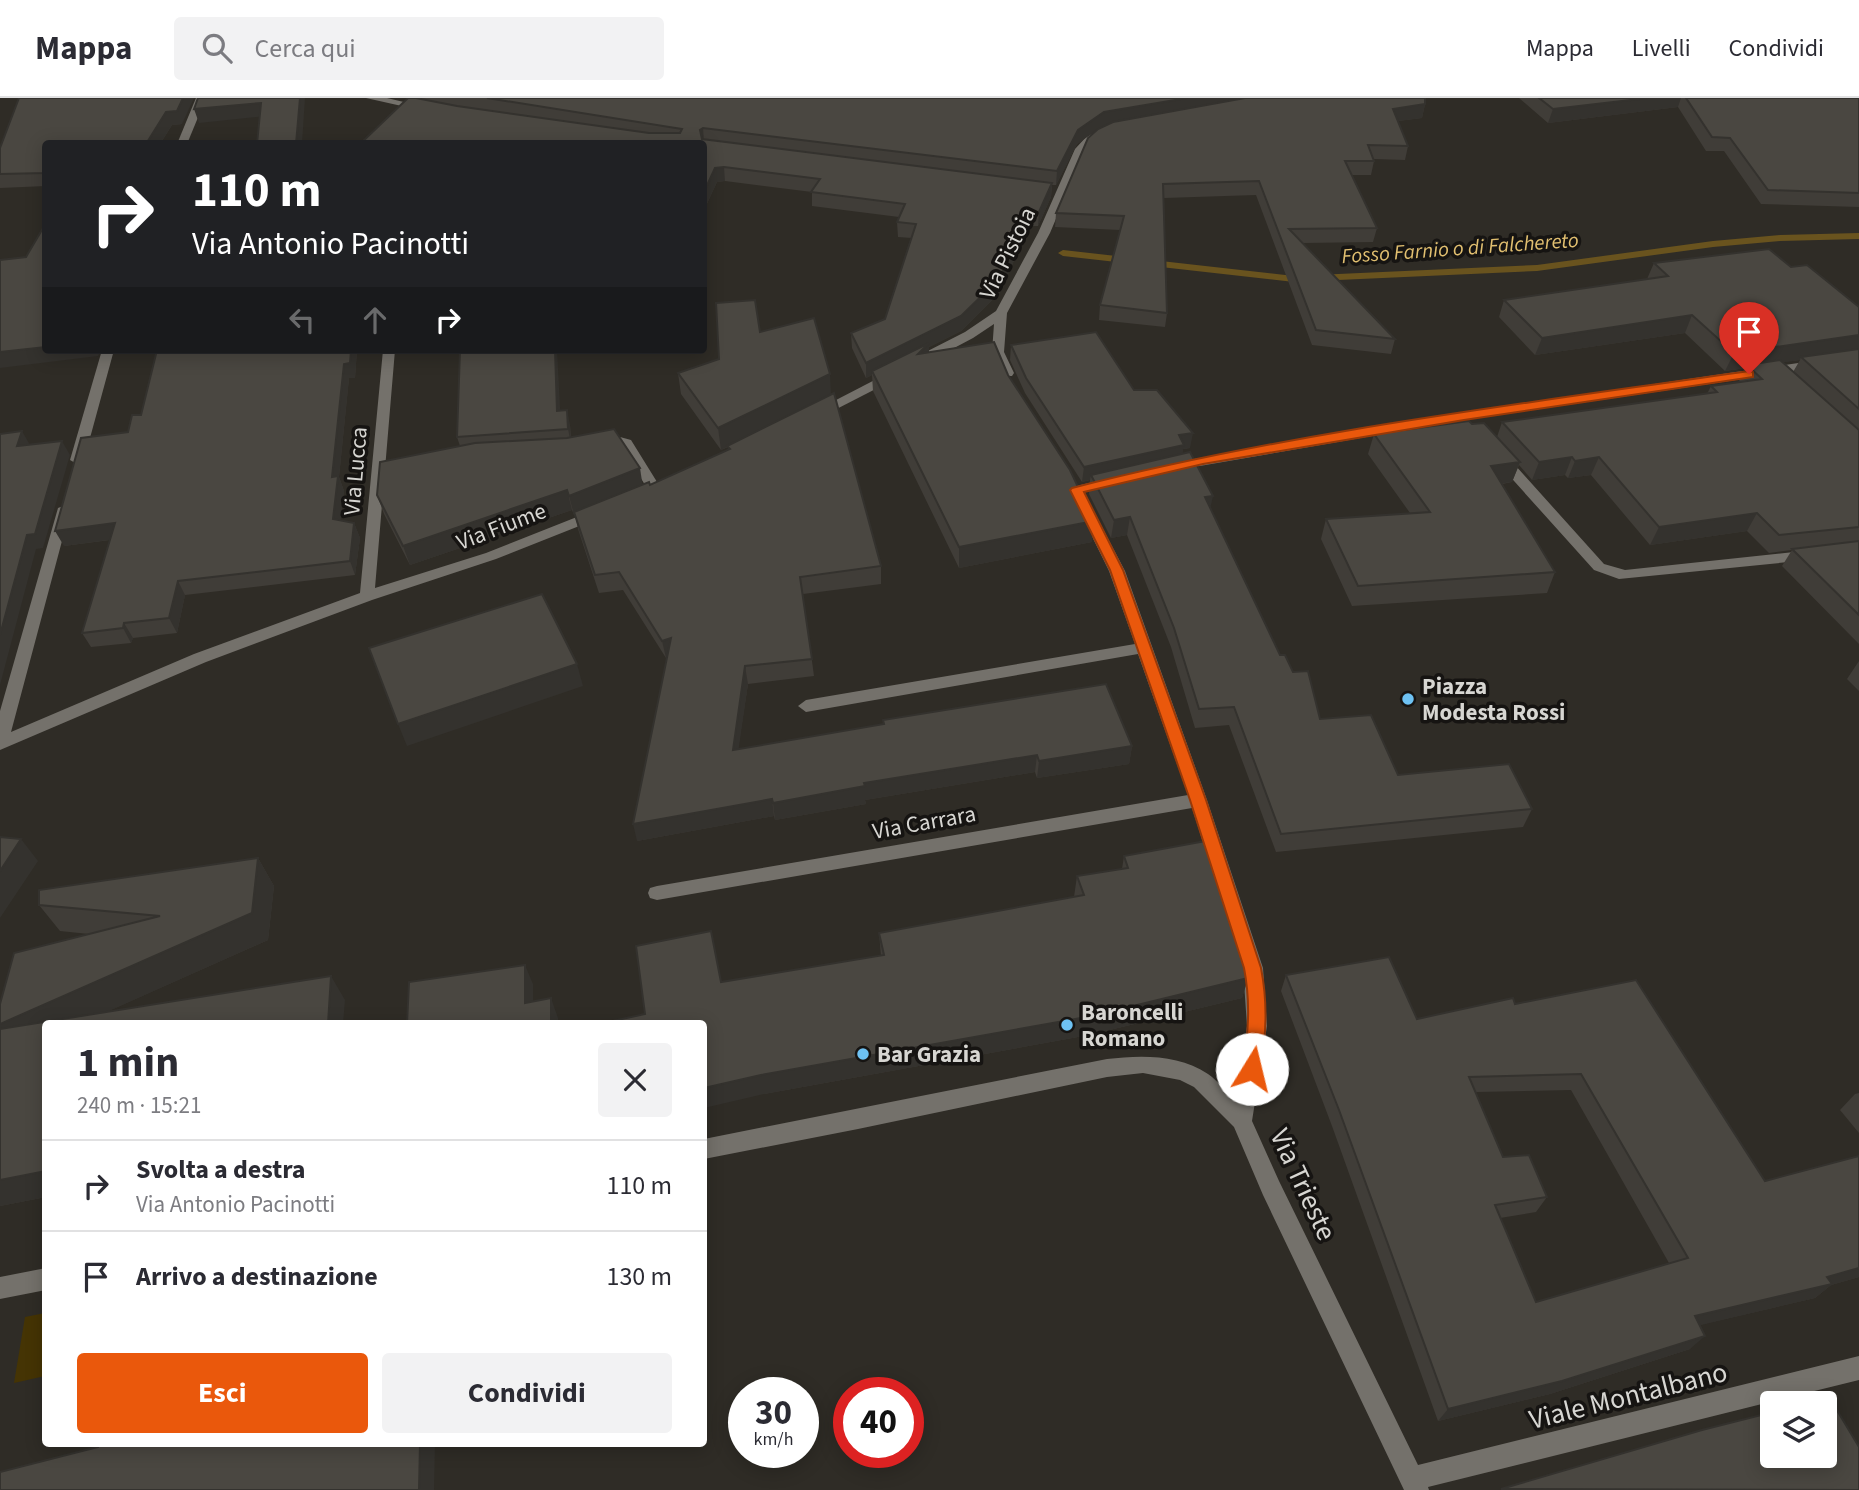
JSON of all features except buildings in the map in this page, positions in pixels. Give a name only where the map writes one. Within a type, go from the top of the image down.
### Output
[{"type":"street","points":[[184,140],[201,98]]},
{"type":"street","points":[[371,98],[435,110]]},
{"type":"street","name":"Via Pistoia","points":[[1012,384],[998,352],[1001,313],[1032,258],[1080,149],[1091,138],[1121,127]]},
{"type":"street","points":[[1047,191],[1061,192]]},
{"type":"street","points":[[796,424],[969,335],[1001,313]]},
{"type":"street","points":[[74,471],[106,354]]},
{"type":"street","name":"Via Lucca","points":[[367,596],[384,471],[389,354]]},
{"type":"street","points":[[1152,472],[1203,460],[1468,421],[1859,358]]},
{"type":"street","points":[[1775,370],[1793,387]]},
{"type":"street","points":[[582,449],[613,442],[626,443],[649,493],[672,484]]},
{"type":"street","points":[[1490,445],[1599,567],[1624,575],[1859,550]]},
{"type":"street","points":[[1127,478],[1073,485],[1116,570],[1198,800],[1253,968],[1258,997],[1257,1043],[1242,1121]]},
{"type":"street","points":[[0,742],[67,498]]},
{"type":"street","name":"Via Fiume","points":[[0,742],[200,658],[367,596],[491,556],[618,506]]},
{"type":"street","points":[[806,706],[1143,648]]},
{"type":"street","name":"Via Carrara","points":[[657,893],[1198,800]]},
{"type":"street","name":"Via Trieste","points":[[707,1148],[1107,1068],[1143,1064],[1184,1072],[1201,1081],[1242,1121],[1271,1188],[1414,1484]]},
{"type":"street","points":[[0,1288],[42,1280]]},
{"type":"street","name":"Viale Montalbano","points":[[1414,1484],[1859,1368]]},
{"type":"shaded area","points":[[42,1314],[42,1377],[14,1383],[25,1317]]},
{"type":"waterway","name":"Fosso Farnio o di Falchereto","points":[[1063,253],[1294,279],[1537,268],[1713,244],[1780,238],[1859,236]]},
{"type":"place","name":"Piazza Modesta Rossi","points":[[1408,699]]},
{"type":"place","name":"Baroncelli Romano","points":[[1067,1025]]},
{"type":"place","name":"Bar Grazia","points":[[863,1054]]},
{"type":"route","points":[[1252,1069],[1259,1019],[1253,968],[1198,800],[1116,570],[1077,490],[1203,460],[1464,416],[1749,374]]}]
